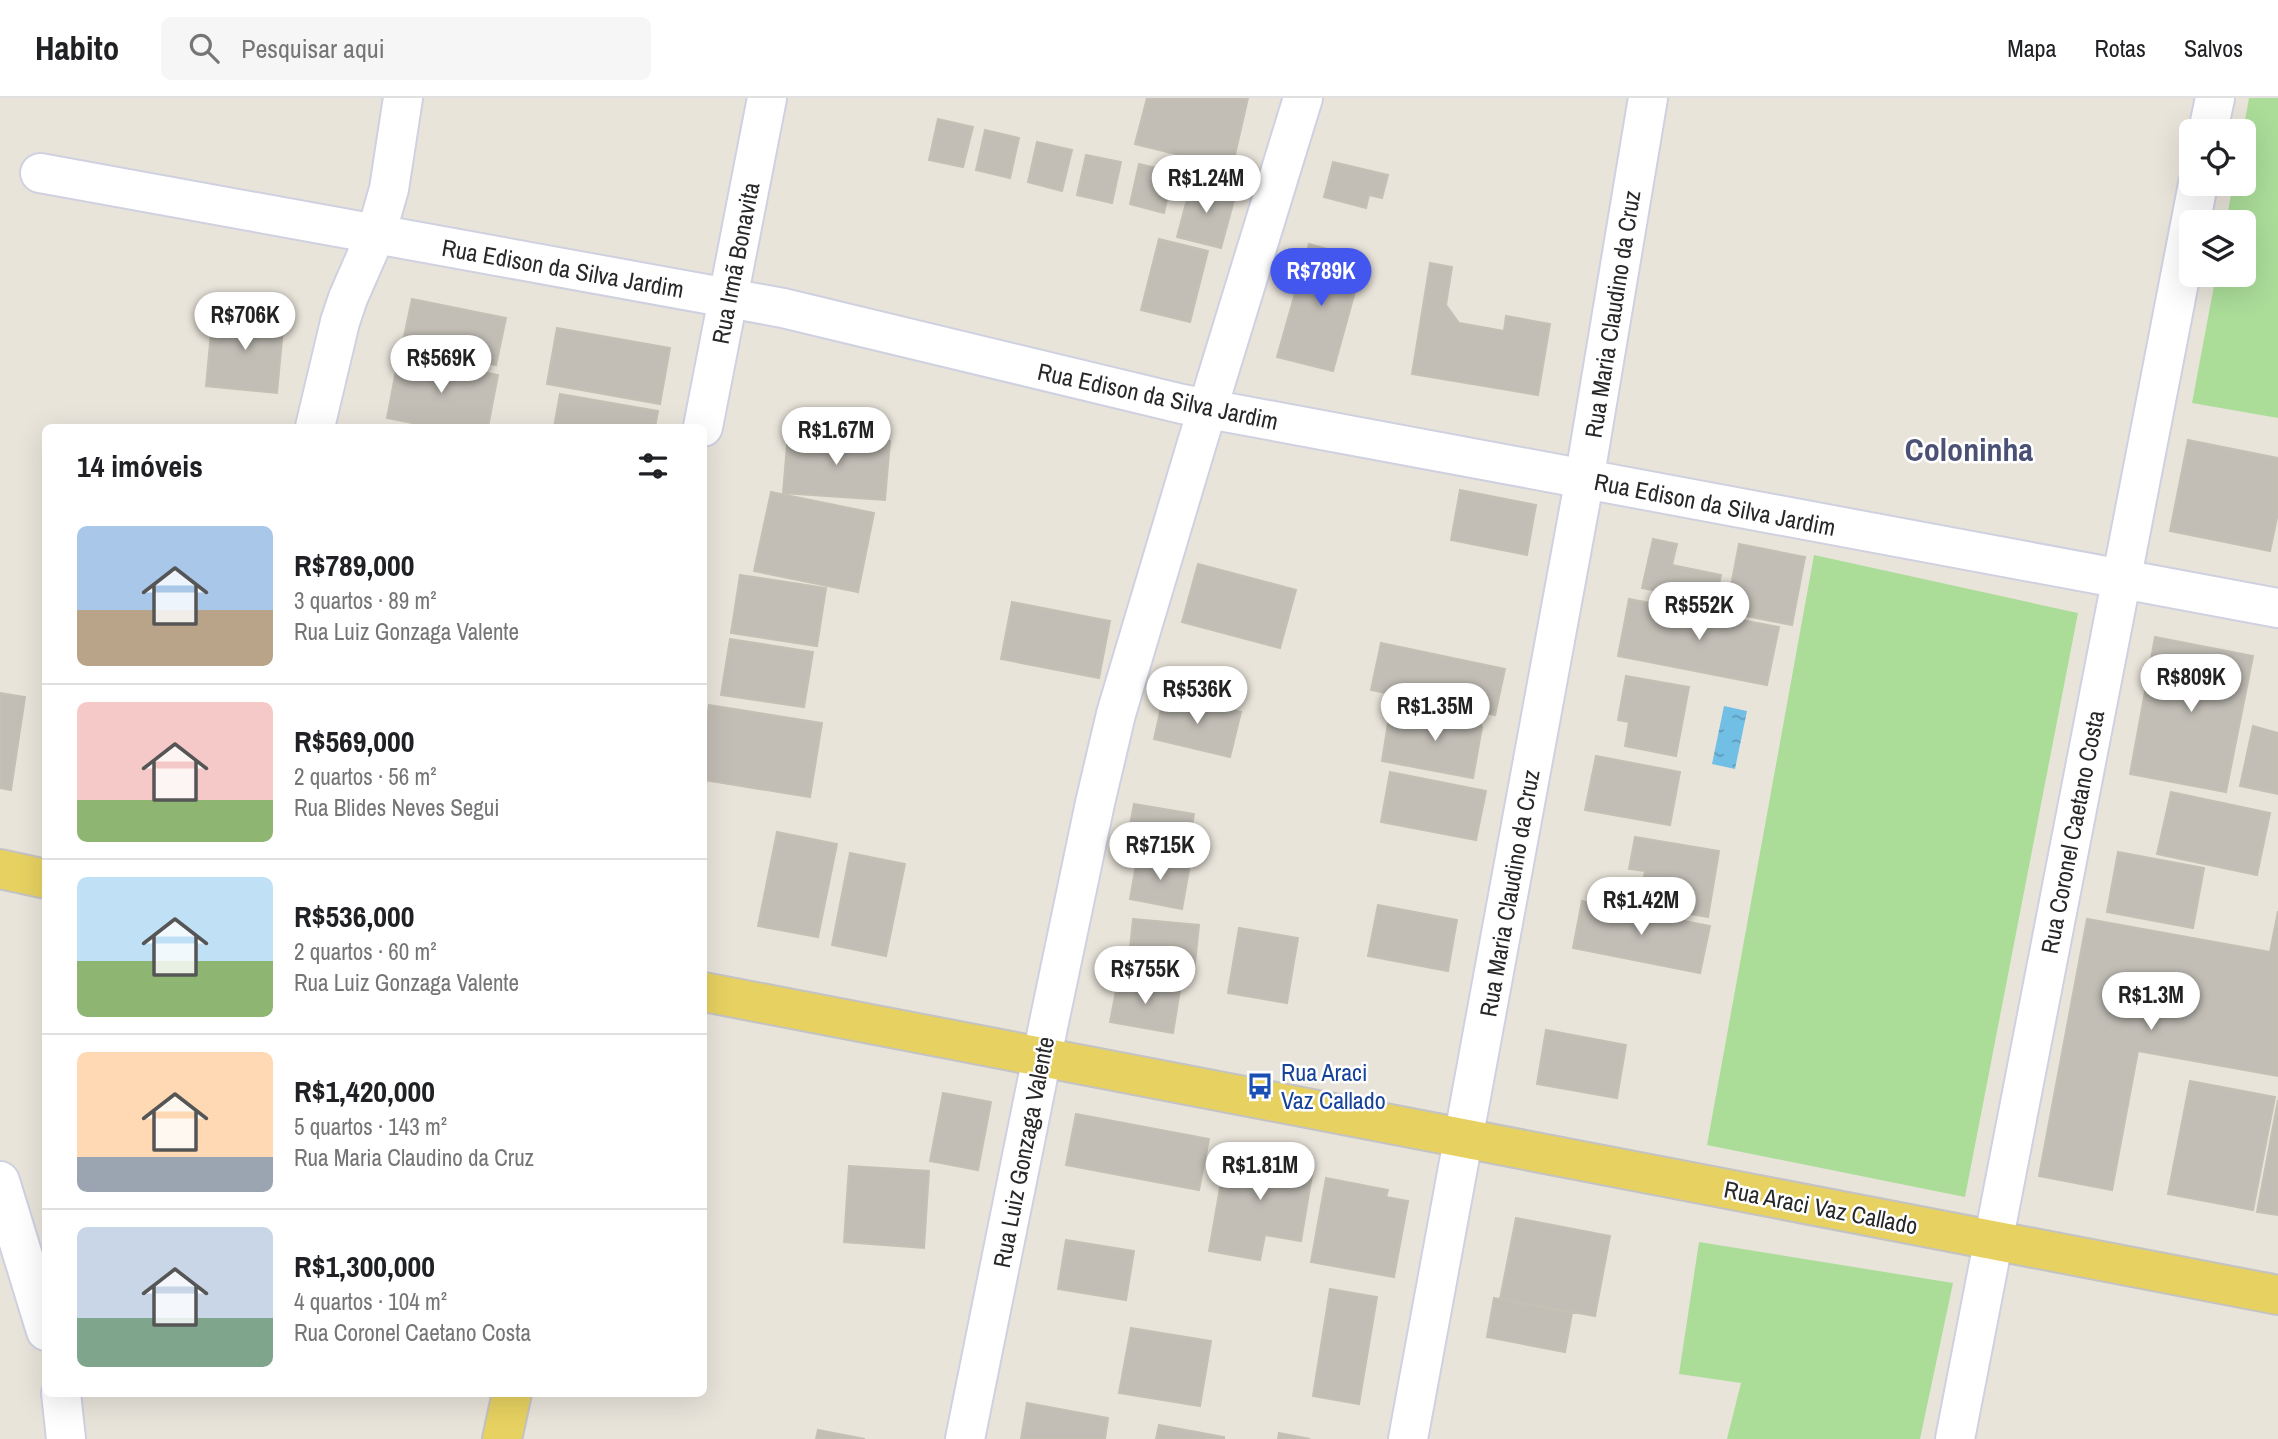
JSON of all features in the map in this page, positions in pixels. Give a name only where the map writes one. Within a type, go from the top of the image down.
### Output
[{"type":"main road","points":[[0,869],[42,878]]},
{"type":"main road","name":"Rua Araci Vaz Callado","points":[[707,993],[2278,1295]]},
{"type":"main road","points":[[502,1439],[511,1397]]},
{"type":"street","points":[[316,424],[340,323],[376,234],[389,189],[403,98]]},
{"type":"street","name":"Rua Irmã Bonavita","points":[[705,424],[767,98]]},
{"type":"street","name":"Rua Luiz Gonzaga Valente","points":[[965,1439],[1042,1057],[1116,714],[1303,98]]},
{"type":"street","name":"Rua Maria Claudino da Cruz","points":[[1408,1439],[1584,479],[1648,98]]},
{"type":"street","points":[[2211,119],[2215,98]]},
{"type":"street","name":"Rua Edison da Silva Jardim","points":[[40,173],[783,308],[1207,409],[2278,608]]},
{"type":"street","name":"Rua Coronel Caetano Costa","points":[[1955,1439],[2196,196]]},
{"type":"street","points":[[0,1181],[42,1319]]},
{"type":"street","points":[[61,1397],[66,1439]]},
{"type":"green space","points":[[2249,98],[2278,98],[2278,418],[2192,403],[2214,287],[2256,287],[2256,210],[2228,210],[2231,196],[2256,196],[2256,119],[2245,119]]},
{"type":"green space","points":[[1814,555],[2078,613],[1965,1197],[1707,1145]]},
{"type":"green space","points":[[1699,1242],[1953,1283],[1920,1439],[1727,1439],[1741,1383],[1679,1374]]},
{"type":"water","points":[[1724,706],[1747,711],[1735,769],[1712,764]]},
{"type":"building","points":[[1147,98],[1248,98],[1232,168],[1135,144]]},
{"type":"building","points":[[938,119],[973,127],[963,167],[929,160]]},
{"type":"building","points":[[985,130],[1019,138],[1010,178],[976,170]]},
{"type":"building","points":[[1037,142],[1072,150],[1062,191],[1028,182]]},
{"type":"building","points":[[1086,155],[1121,162],[1112,203],[1077,195]]},
{"type":"building","points":[[1333,162],[1388,175],[1382,198],[1369,195],[1366,208],[1324,197]]},
{"type":"building","points":[[1139,164],[1173,172],[1164,213],[1130,204]]},
{"type":"building","points":[[1192,181],[1236,193],[1221,248],[1177,237]]},
{"type":"building","points":[[1159,239],[1208,251],[1190,322],[1141,310]]},
{"type":"building","points":[[1309,244],[1364,259],[1333,371],[1277,357]]},
{"type":"building","points":[[1430,263],[1452,267],[1446,305],[1459,323],[1504,331],[1506,316],[1550,324],[1538,395],[1412,374]]},
{"type":"building","points":[[412,299],[506,318],[496,365],[402,346]]},
{"type":"building","points":[[213,311],[284,318],[277,393],[206,386]]},
{"type":"building","points":[[557,328],[670,348],[660,404],[547,384]]},
{"type":"building","points":[[399,355],[498,375],[489,424],[418,424],[387,418]]},
{"type":"building","points":[[560,394],[658,411],[656,424],[555,424]]},
{"type":"building","points":[[788,433],[890,441],[885,500],[783,493]]},
{"type":"building","points":[[2188,440],[2278,458],[2278,513],[2270,551],[2170,531]]},
{"type":"building","points":[[1460,490],[1536,505],[1527,555],[1451,540]]},
{"type":"building","points":[[771,492],[874,513],[858,592],[754,571]]},
{"type":"building","points":[[1653,539],[1677,544],[1672,565],[1721,575],[1715,603],[1642,588]]},
{"type":"building","points":[[1739,544],[1805,557],[1792,625],[1726,612]]},
{"type":"building","points":[[1198,564],[1296,590],[1280,648],[1182,622]]},
{"type":"building","points":[[740,575],[826,588],[817,646],[731,633]]},
{"type":"building","points":[[1629,599],[1779,627],[1767,685],[1618,656]]},
{"type":"building","points":[[1012,602],[1110,621],[1099,678],[1001,659]]},
{"type":"building","points":[[2155,637],[2253,656],[2226,792],[2130,774]]},
{"type":"building","points":[[730,639],[813,652],[804,707],[721,695]]},
{"type":"building","points":[[1381,643],[1505,669],[1495,715],[1371,690]]},
{"type":"building","points":[[1626,676],[1689,687],[1676,756],[1625,746],[1629,722],[1618,720]]},
{"type":"building","points":[[0,693],[25,697],[11,790],[0,788]]},
{"type":"building","points":[[1164,695],[1241,712],[1230,757],[1154,739]]},
{"type":"building","points":[[709,705],[822,723],[810,797],[707,780]]},
{"type":"building","points":[[1434,709],[1475,716],[1482,727],[1473,778],[1382,761],[1389,717],[1431,724]]},
{"type":"building","points":[[2253,726],[2278,733],[2278,794],[2240,786]]},
{"type":"building","points":[[1596,756],[1680,772],[1670,825],[1585,810]]},
{"type":"building","points":[[1390,772],[1486,791],[1476,840],[1381,822]]},
{"type":"building","points":[[2171,792],[2270,813],[2257,875],[2157,854]]},
{"type":"building","points":[[1134,804],[1194,814],[1187,856],[1126,846]]},
{"type":"building","points":[[777,832],[837,844],[818,937],[758,926]]},
{"type":"building","points":[[1635,837],[1719,851],[1708,917],[1639,905],[1645,871],[1629,869]]},
{"type":"building","points":[[2118,852],[2204,868],[2193,928],[2107,912]]},
{"type":"building","points":[[850,853],[905,864],[886,956],[832,945]]},
{"type":"building","points":[[1138,854],[1190,864],[1182,909],[1130,899]]},
{"type":"building","points":[[1582,901],[1710,926],[1700,973],[1573,948]]},
{"type":"building","points":[[1378,905],[1457,920],[1448,971],[1368,956]]},
{"type":"building","points":[[2278,911],[2278,1076],[2138,1051],[2112,1190],[2039,1176],[2087,919],[2270,952]]},
{"type":"building","points":[[1133,919],[1199,925],[1194,973],[1128,967]]},
{"type":"building","points":[[1239,928],[1298,938],[1287,1003],[1228,993]]},
{"type":"building","points":[[1118,980],[1180,990],[1173,1033],[1110,1022]]},
{"type":"building","points":[[1546,1030],[1626,1045],[1617,1098],[1537,1084]]},
{"type":"building","points":[[2190,1081],[2275,1097],[2253,1210],[2168,1194]]},
{"type":"building","points":[[943,1093],[991,1102],[978,1170],[930,1161]]},
{"type":"building","points":[[2278,1100],[2278,1215],[2257,1212]]},
{"type":"building","points":[[1076,1114],[1209,1139],[1199,1190],[1066,1165]]},
{"type":"building","points":[[1227,1148],[1314,1163],[1301,1241],[1265,1235],[1260,1260],[1209,1251]]},
{"type":"building","points":[[849,1166],[929,1171],[924,1248],[844,1242]]},
{"type":"building","points":[[1326,1178],[1388,1190],[1386,1197],[1408,1201],[1394,1277],[1311,1262]]},
{"type":"building","points":[[1516,1218],[1610,1236],[1595,1316],[1500,1299]]},
{"type":"building","points":[[1066,1240],[1134,1251],[1126,1300],[1058,1289]]},
{"type":"building","points":[[1330,1289],[1377,1297],[1359,1404],[1313,1396]]},
{"type":"building","points":[[1494,1298],[1572,1313],[1565,1352],[1487,1337]]},
{"type":"building","points":[[1131,1328],[1211,1341],[1200,1406],[1119,1393]]},
{"type":"building","points":[[1027,1403],[1108,1418],[1105,1439],[1021,1439]]},
{"type":"building","points":[[1159,1425],[1224,1437],[1224,1439],[1156,1439]]},
{"type":"building","points":[[818,1430],[865,1439],[816,1439]]},
{"type":"building","points":[[1279,1433],[1310,1439],[1278,1439]]},
{"type":"place","name":"Rua Araci Vaz Callado","points":[[1260,1086]]},
{"type":"district","name":"Coloninha","points":[[1969,449]]}]
